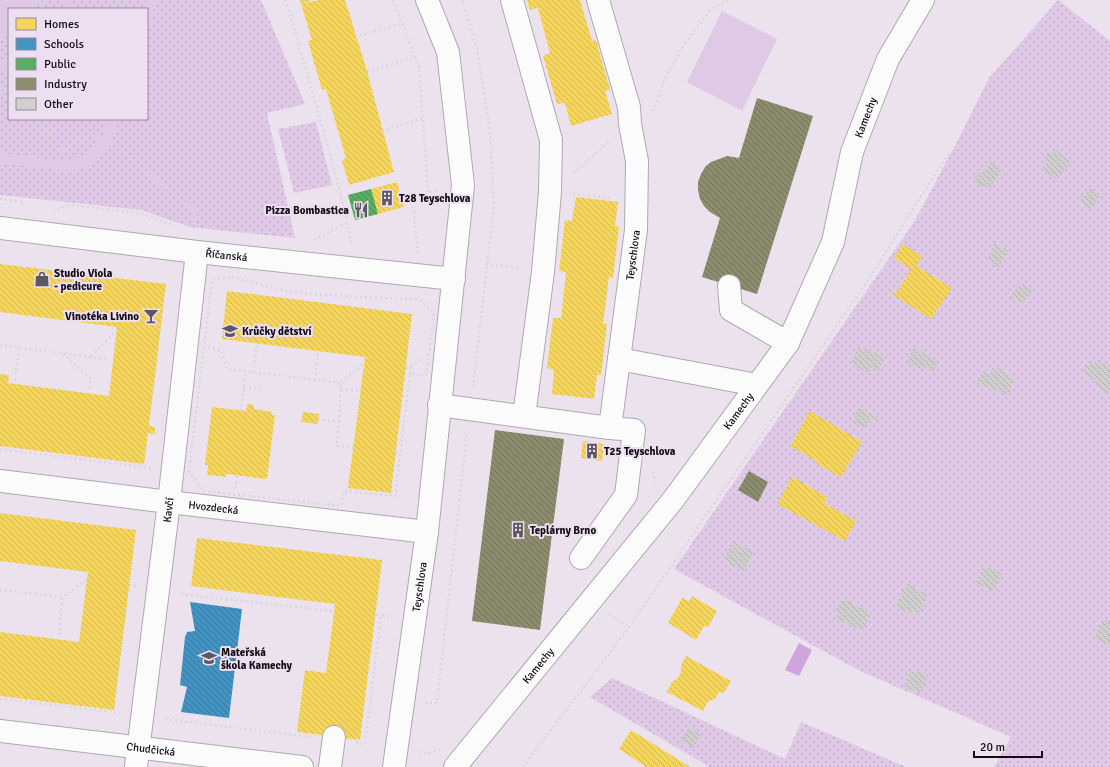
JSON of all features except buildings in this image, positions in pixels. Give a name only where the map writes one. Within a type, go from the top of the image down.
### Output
[{"type":"street","name":"Teyschlova","points":[[394,767],[427,532],[463,185],[448,52],[427,0]]},
{"type":"street","points":[[512,0],[551,140],[550,192],[543,272],[524,416]]},
{"type":"street","name":"Teyschlova","points":[[598,0],[630,107],[630,124],[637,161],[636,230],[610,428]]},
{"type":"street","name":"Kamechy","points":[[455,767],[673,500],[788,343],[834,242],[852,152],[888,59],[923,0]]},
{"type":"street","name":"Říčanská","points":[[0,228],[197,252],[454,279]]},
{"type":"street","name":"Kavčí","points":[[137,758],[169,502],[197,252]]},
{"type":"street","points":[[730,286],[731,310],[788,343]]},
{"type":"street","points":[[619,359],[758,385]]},
{"type":"street","points":[[439,405],[634,430],[626,495],[581,558]]},
{"type":"street","name":"Hvozdecká","points":[[0,481],[427,532]]},
{"type":"street","name":"Chudčická","points":[[0,731],[137,758],[302,767]]},
{"type":"street","points":[[330,767],[334,738]]},
{"type":"path","points":[[285,0],[335,171],[353,250]]},
{"type":"path","points":[[393,0],[419,68],[424,118],[428,192]]},
{"type":"path","points":[[550,192],[630,124],[650,118],[664,81],[682,49],[711,9],[731,0]]},
{"type":"path","points":[[355,37],[402,22]]},
{"type":"path","points":[[367,71],[416,57]]},
{"type":"path","points":[[0,89],[8,100]]},
{"type":"path","points":[[382,131],[424,118]]},
{"type":"path","points":[[35,120],[37,126],[41,130],[47,130],[51,134],[51,141],[55,147],[60,150],[68,148],[85,137],[93,135],[111,143],[196,212],[193,230]]},
{"type":"path","points":[[523,767],[629,627],[661,581],[866,283],[950,151]]},
{"type":"path","points":[[418,257],[412,197],[428,192],[463,185]]},
{"type":"path","points":[[550,192],[636,201]]},
{"type":"path","points":[[314,240],[347,224]]},
{"type":"path","points":[[486,264],[543,272]]},
{"type":"path","points":[[410,374],[426,376],[434,313],[418,299],[378,298],[286,291],[232,277],[212,280],[189,471],[203,491],[341,506],[344,491],[395,496],[407,397],[411,366]]},
{"type":"path","points":[[91,357],[116,331]]},
{"type":"path","points":[[253,372],[257,343]]},
{"type":"path","points":[[0,345],[106,359]]},
{"type":"path","points":[[203,347],[221,350],[227,369],[341,383],[364,363]]},
{"type":"path","points":[[15,380],[19,348]]},
{"type":"path","points":[[315,380],[318,351]]},
{"type":"path","points":[[63,353],[91,379],[90,390]]},
{"type":"path","points":[[406,368],[429,353]]},
{"type":"path","points":[[241,410],[246,371]]},
{"type":"path","points":[[341,383],[337,446],[353,448]]},
{"type":"path","points":[[244,387],[264,390]]},
{"type":"path","points":[[341,389],[360,392]]},
{"type":"path","points":[[318,420],[339,421]]},
{"type":"path","points":[[0,449],[153,469]]},
{"type":"path","points":[[396,453],[400,454]]},
{"type":"path","points":[[0,590],[62,597],[86,580]]},
{"type":"path","points":[[174,593],[333,611]]},
{"type":"path","points":[[59,635],[62,597]]},
{"type":"path","points":[[376,615],[396,617]]},
{"type":"path","points":[[0,699],[334,738],[365,744],[381,615]]},
{"type":"path","points":[[418,752],[430,753],[443,749]]},
{"type":"shaded area","points":[[0,0],[261,0],[305,104],[267,113],[295,238],[190,227],[141,210],[0,195]]},
{"type":"shaded area","points":[[0,0],[39,0],[37,8],[8,8],[8,36],[0,35]]},
{"type":"shaded area","points":[[63,0],[72,0],[71,8],[62,8]]},
{"type":"shaded area","points":[[147,0],[157,0],[148,29],[148,8],[144,8]]},
{"type":"shaded area","points":[[1058,0],[1110,41],[1110,767],[994,767],[1011,737],[858,670],[674,569],[914,222],[989,78]]},
{"type":"shaded area","points":[[722,11],[777,39],[742,111],[687,82]]},
{"type":"shaded area","points":[[0,60],[8,61],[8,71],[0,70]]},
{"type":"shaded area","points":[[104,120],[119,120],[111,143],[103,154],[91,165],[78,170],[64,171],[0,163],[0,153],[62,161],[84,156],[102,140]]},
{"type":"shaded area","points":[[316,122],[332,185],[294,193],[278,129]]},
{"type":"shaded area","points":[[799,643],[812,650],[799,676],[785,670]]},
{"type":"shaded area","points":[[612,678],[785,759],[801,722],[906,767],[710,767],[590,697]]},
{"type":"place","name":"T28 Teyschlova","points":[[387,198]]},
{"type":"place","name":"Pizza Bombastica","points":[[361,210]]},
{"type":"place","name":"Studio Viola - pedicure","points":[[42,279]]},
{"type":"place","name":"Vinotéka Livino","points":[[151,316]]},
{"type":"place","name":"Krůčky dětství","points":[[230,331]]},
{"type":"place","name":"T25 Teyschlova","points":[[592,451]]},
{"type":"place","name":"Teplárny Brno","points":[[518,530]]},
{"type":"place","name":"Mateřská škola Kamechy","points":[[209,658]]}]
